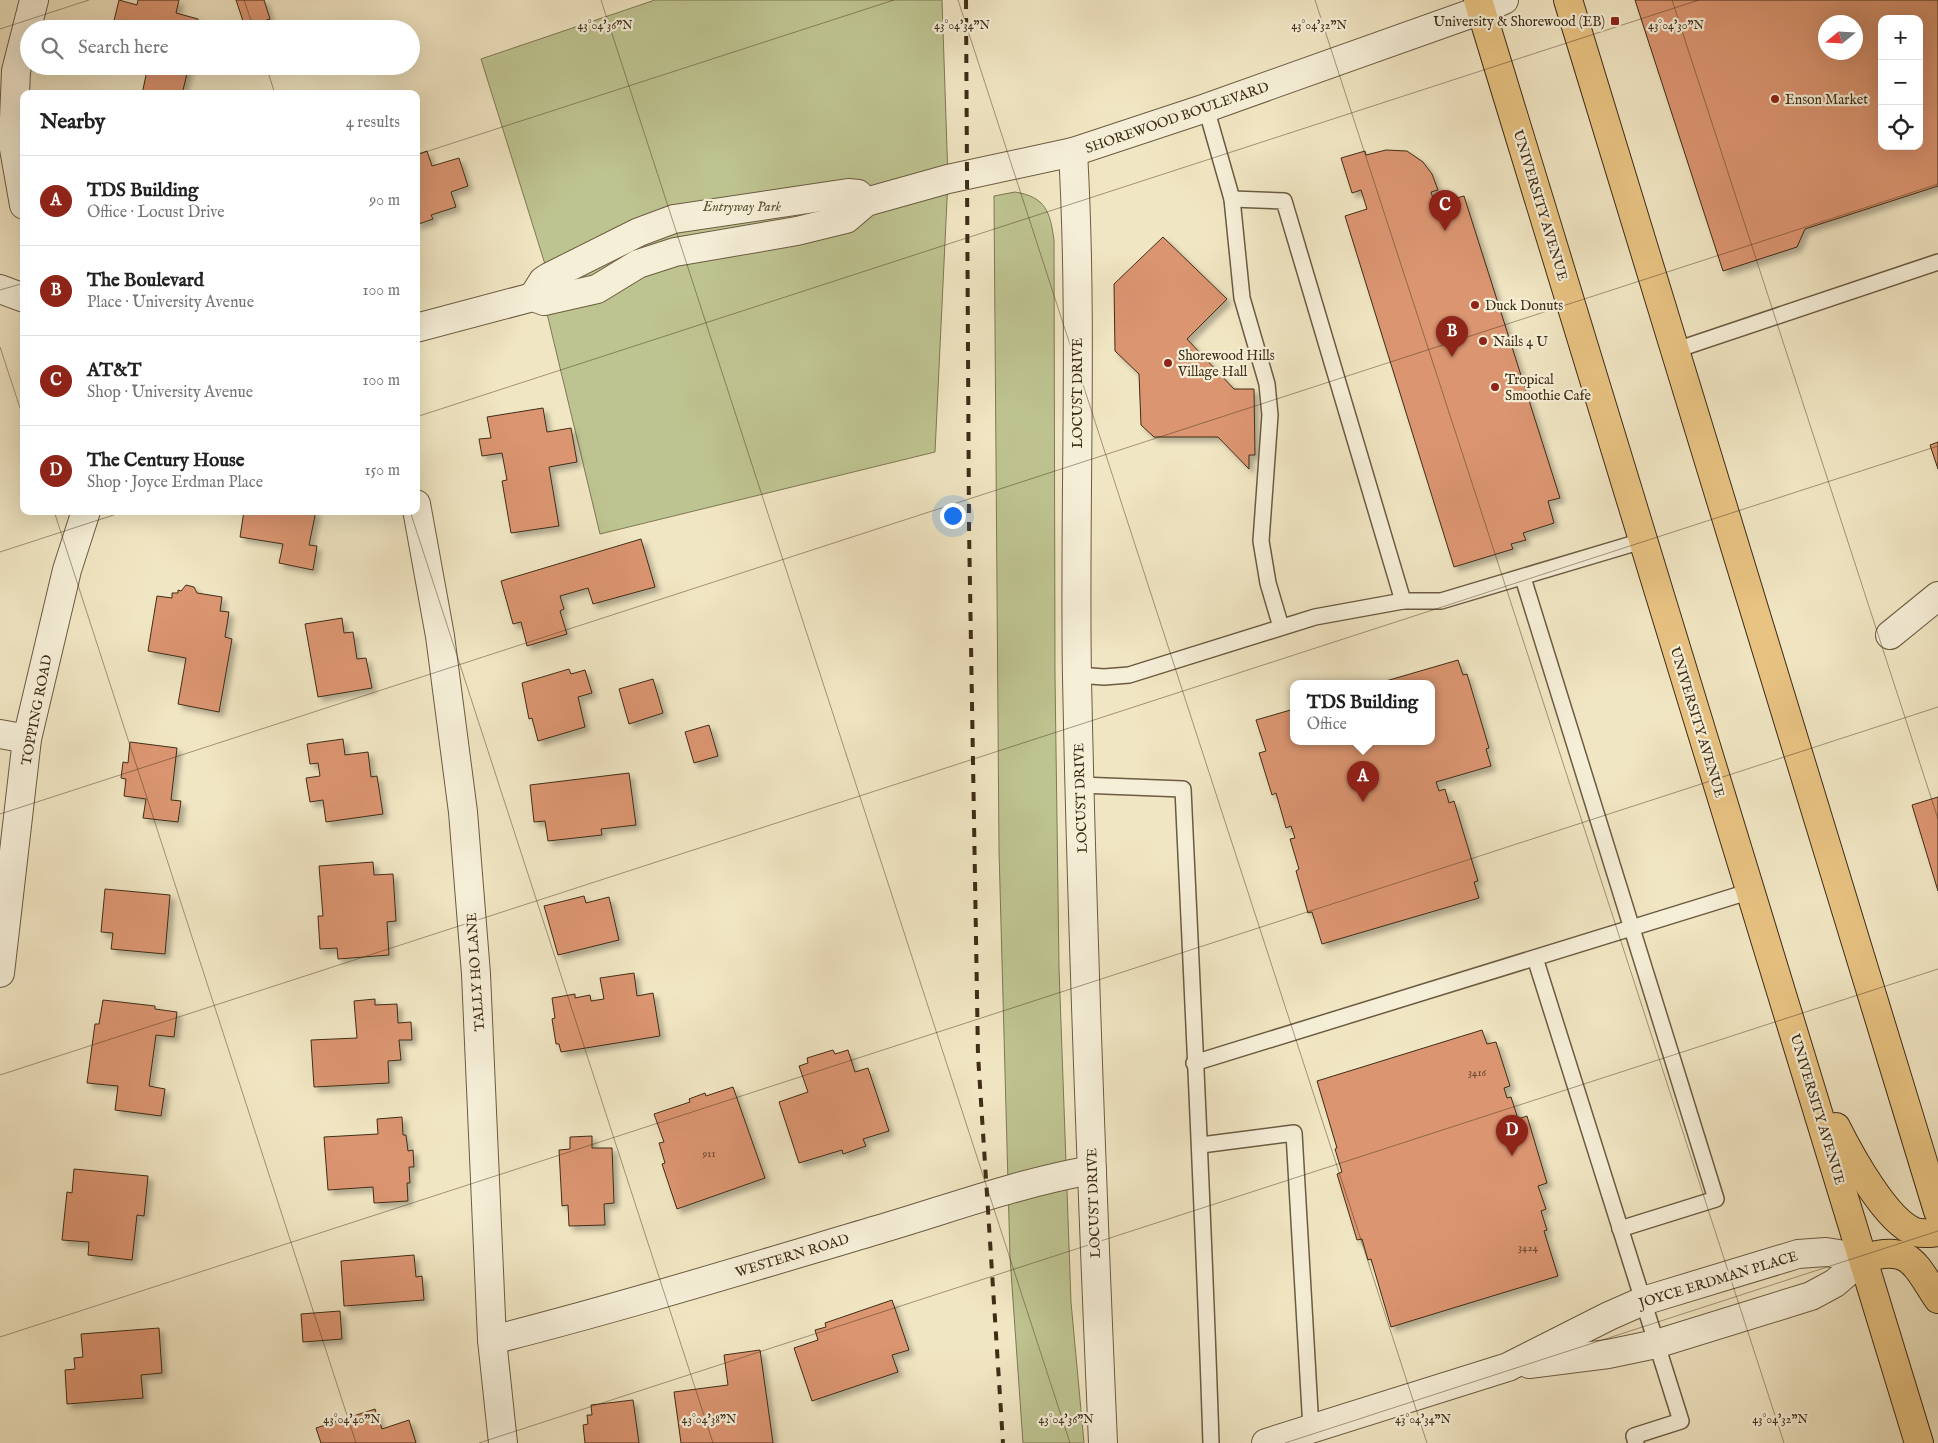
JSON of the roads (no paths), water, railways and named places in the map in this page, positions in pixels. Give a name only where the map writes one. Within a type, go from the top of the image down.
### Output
[{"type":"main road","points":[[1568,0],[1676,350],[1771,673],[1938,1211]]},
{"type":"main road","name":"UNIVERSITY AVENUE","points":[[1488,3],[1642,540],[1752,891],[1919,1443]]},
{"type":"main road","points":[[1803,1061],[1857,1166],[1895,1218],[1916,1232],[1938,1232]]},
{"type":"main road","points":[[1864,1258],[1885,1252],[1899,1254],[1913,1262],[1938,1299]]},
{"type":"street","points":[[29,20],[34,0]]},
{"type":"street","name":"SHOREWOOD BOULEVARD","points":[[420,327],[533,297],[544,301],[596,289],[638,264],[674,252],[798,231],[846,219],[866,202],[948,179],[1073,152],[1206,108],[1488,3]]},
{"type":"street","points":[[20,55],[16,71],[13,143],[20,182]]},
{"type":"street","name":"LOCUST DRIVE","points":[[1073,152],[1076,206],[1077,675],[1092,1170],[1103,1443]]},
{"type":"street","points":[[0,290],[20,297]]},
{"type":"street","name":"TOPPING ROAD","points":[[0,973],[27,739],[67,570],[85,515]]},
{"type":"street","name":"TALLY HO LANE","points":[[418,515],[440,636],[463,812],[476,974],[492,1340],[503,1443]]},
{"type":"street","points":[[1890,635],[1938,596]]},
{"type":"street","points":[[0,734],[27,739]]},
{"type":"street","name":"WESTERN ROAD","points":[[492,1340],[628,1304],[1022,1185],[1092,1170]]},
{"type":"street","name":"JOYCE ERDMAN PLACE","points":[[1266,1443],[1508,1367],[1643,1301],[1798,1254],[1826,1252],[1864,1258]]},
{"type":"street","name":"JOYCE ERDMAN PLACE","points":[[1508,1367],[1608,1354],[1656,1344],[1811,1296],[1835,1283],[1864,1258]]},
{"type":"lane","points":[[1206,108],[1232,199],[1242,298],[1269,394],[1270,415],[1261,541],[1268,582],[1282,627]]},
{"type":"lane","points":[[1232,199],[1284,201],[1403,601]]},
{"type":"lane","points":[[1676,350],[1938,262]]},
{"type":"lane","points":[[1077,675],[1104,677],[1129,675],[1335,612],[1403,601],[1442,601],[1523,578],[1642,540]]},
{"type":"lane","points":[[1523,578],[1716,1199],[1620,1229]]},
{"type":"lane","points":[[1080,785],[1183,789],[1194,1063],[1201,1146],[1211,1443]]},
{"type":"lane","points":[[1194,1063],[1752,891]]},
{"type":"lane","points":[[1535,958],[1681,1421],[1634,1436],[1636,1443]]},
{"type":"lane","points":[[1201,1146],[1294,1133],[1311,1429]]},
{"type":"railway","points":[[966,0],[969,527],[978,1055],[1003,1443]]},
{"type":"place","name":"University & Shorewood (EB)","points":[[1615,21]]},
{"type":"place","name":"Enson Market","points":[[1775,99]]},
{"type":"place","name":"AT&T","points":[[1445,231]]},
{"type":"place","name":"Duck Donuts","points":[[1475,305]]},
{"type":"place","name":"Nails 4 U","points":[[1483,341]]},
{"type":"place","name":"The Boulevard","points":[[1452,357]]},
{"type":"place","name":"Shorewood Hills Village Hall","points":[[1168,363]]},
{"type":"place","name":"Tropical Smoothie Cafe","points":[[1495,387]]},
{"type":"place","name":"TDS Building","points":[[1363,802]]},
{"type":"place","name":"The Century House","points":[[1512,1156]]},
{"type":"park label","name":"Entryway Park","points":[[742,206]]}]
